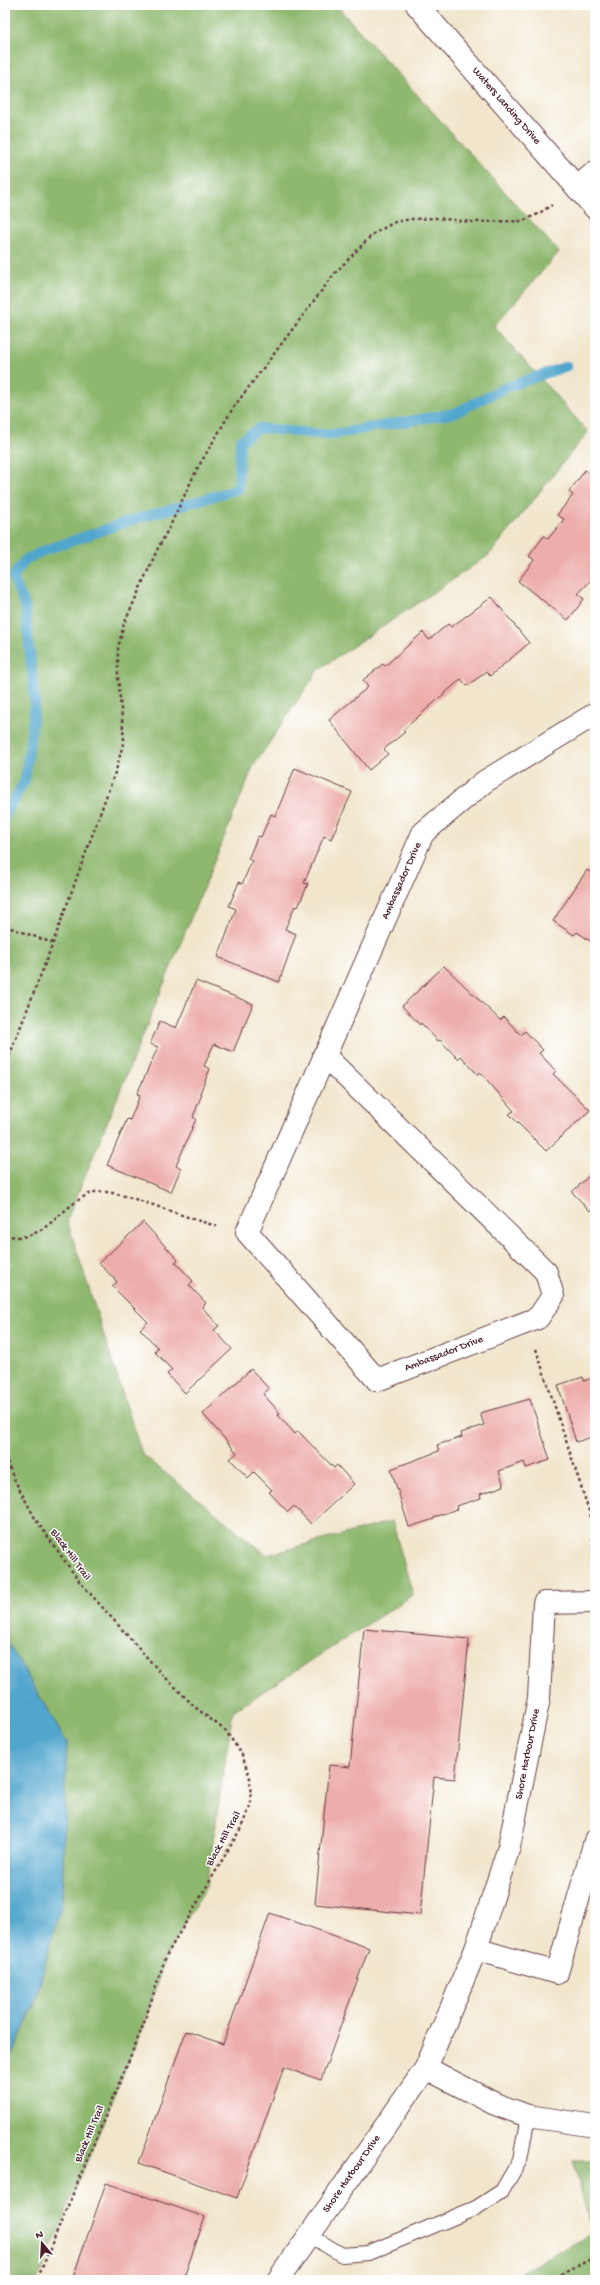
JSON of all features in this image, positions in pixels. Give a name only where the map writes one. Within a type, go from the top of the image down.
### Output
[{"type":"street","name":"Waters Landing Drive","points":[[417,5],[595,208]]},
{"type":"street","points":[[577,188],[595,172]]},
{"type":"street","name":"Ambassador Drive","points":[[324,1055],[546,1272],[552,1296],[538,1318],[377,1380],[247,1232],[324,1055],[423,833],[484,782],[592,721]]},
{"type":"street","name":"Shore Harbour Drive","points":[[278,2280],[426,2068],[476,1949],[509,1847],[536,1714],[539,1698],[544,1603],[594,1602]]},
{"type":"street","points":[[476,1949],[557,1973],[595,1841]]},
{"type":"street","points":[[426,2068],[495,2104],[528,2116],[595,2126]]},
{"type":"lane","points":[[309,2235],[342,2255],[368,2253],[476,2208],[502,2190],[520,2160],[528,2116]]},
{"type":"path","points":[[5,1067],[53,943],[117,767],[124,740],[118,677],[118,648],[124,624],[158,548],[197,469],[233,408],[335,273],[372,234],[395,222],[412,219],[436,218],[480,222],[522,221],[538,214],[577,188]]},
{"type":"path","points":[[5,926],[53,943]]},
{"type":"path","points":[[5,1236],[27,1236],[44,1227],[79,1200],[96,1192],[113,1192],[202,1223],[247,1232]]},
{"type":"path","points":[[527,1322],[592,1520],[594,1602]]},
{"type":"path","name":"Black Hill Trail","points":[[5,1456],[14,1479],[36,1520],[79,1581],[160,1672],[196,1708],[226,1731],[242,1755],[248,1772],[251,1804],[241,1828],[166,1956],[143,2026],[37,2280]]},
{"type":"path","points":[[550,2280],[595,2257]]},
{"type":"green space","points":[[5,5],[336,5],[559,252],[494,326],[588,432],[489,555],[318,670],[253,767],[67,1220],[142,1454],[267,1555],[392,1521],[413,1595],[233,1711],[206,1887],[166,1956],[143,2026],[38,2280],[5,2280],[5,2071],[34,2005],[67,1743],[5,1638]]},
{"type":"green space","points":[[573,2160],[595,2160],[595,2280],[507,2280],[592,2234]]},
{"type":"water","points":[[5,1638],[67,1743],[62,1901],[34,2005],[5,2071]]},
{"type":"building","points":[[585,470],[592,475],[595,471],[595,576],[578,594],[584,599],[568,620],[518,581],[534,560],[529,556],[544,536],[548,539],[564,519],[557,515],[573,495],[569,492]]},
{"type":"building","points":[[492,597],[529,643],[490,676],[486,672],[467,686],[461,679],[403,730],[405,732],[384,749],[388,754],[369,770],[329,720],[368,687],[363,680],[383,664],[385,666],[423,632],[429,640],[448,624],[451,627]]},
{"type":"building","points":[[295,768],[352,792],[331,839],[324,836],[304,883],[308,884],[298,907],[295,906],[285,929],[296,934],[279,982],[218,957],[236,909],[229,906],[239,882],[242,884],[252,861],[248,859],[258,836],[261,837],[271,814],[275,816]]},
{"type":"building","points":[[587,870],[595,875],[595,944],[577,932],[574,935],[553,921]]},
{"type":"building","points":[[444,966],[500,1020],[504,1017],[521,1035],[525,1031],[543,1050],[539,1053],[556,1071],[553,1074],[590,1110],[546,1151],[509,1114],[514,1111],[480,1072],[478,1075],[461,1056],[458,1059],[421,1023],[420,1025],[402,1006]]},
{"type":"building","points":[[196,981],[253,1004],[233,1052],[214,1044],[204,1066],[210,1069],[200,1093],[202,1094],[193,1117],[196,1119],[176,1166],[181,1168],[171,1192],[107,1165],[127,1119],[130,1120],[140,1095],[137,1094],[158,1047],[150,1044],[160,1021],[176,1028]]},
{"type":"building","points":[[595,1170],[595,1206],[590,1211],[572,1192]]},
{"type":"building","points":[[143,1222],[178,1260],[175,1262],[193,1281],[189,1285],[206,1303],[202,1307],[219,1326],[214,1330],[232,1349],[185,1393],[167,1374],[172,1370],[154,1351],[158,1348],[140,1329],[148,1322],[112,1286],[117,1282],[99,1263]]},
{"type":"building","points":[[251,1369],[269,1389],[263,1394],[280,1413],[278,1415],[295,1434],[298,1431],[334,1468],[337,1465],[354,1484],[311,1524],[294,1506],[288,1512],[269,1492],[272,1490],[254,1472],[248,1478],[230,1459],[237,1453],[203,1414]]},
{"type":"building","points":[[583,1377],[584,1381],[595,1377],[595,1436],[576,1442],[558,1385]]},
{"type":"building","points":[[530,1399],[550,1460],[526,1468],[524,1462],[499,1471],[504,1486],[480,1494],[481,1498],[456,1506],[457,1509],[434,1517],[434,1519],[409,1527],[391,1469],[439,1451],[437,1445],[462,1437],[461,1433],[484,1425],[480,1413]]},
{"type":"building","points":[[364,1629],[469,1639],[455,1779],[434,1777],[420,1915],[315,1904],[329,1765],[350,1767]]},
{"type":"building","points":[[270,1913],[369,1948],[321,2080],[284,2067],[237,2198],[139,2163],[186,2031],[223,2044]]},
{"type":"building","points":[[106,2183],[205,2217],[183,2280],[72,2280]]},
{"type":"waterway","points":[[5,816],[25,780],[35,702],[25,607],[13,577],[25,560],[43,551],[126,522],[238,489],[240,441],[259,428],[329,435],[455,413],[504,388],[567,366]]}]
